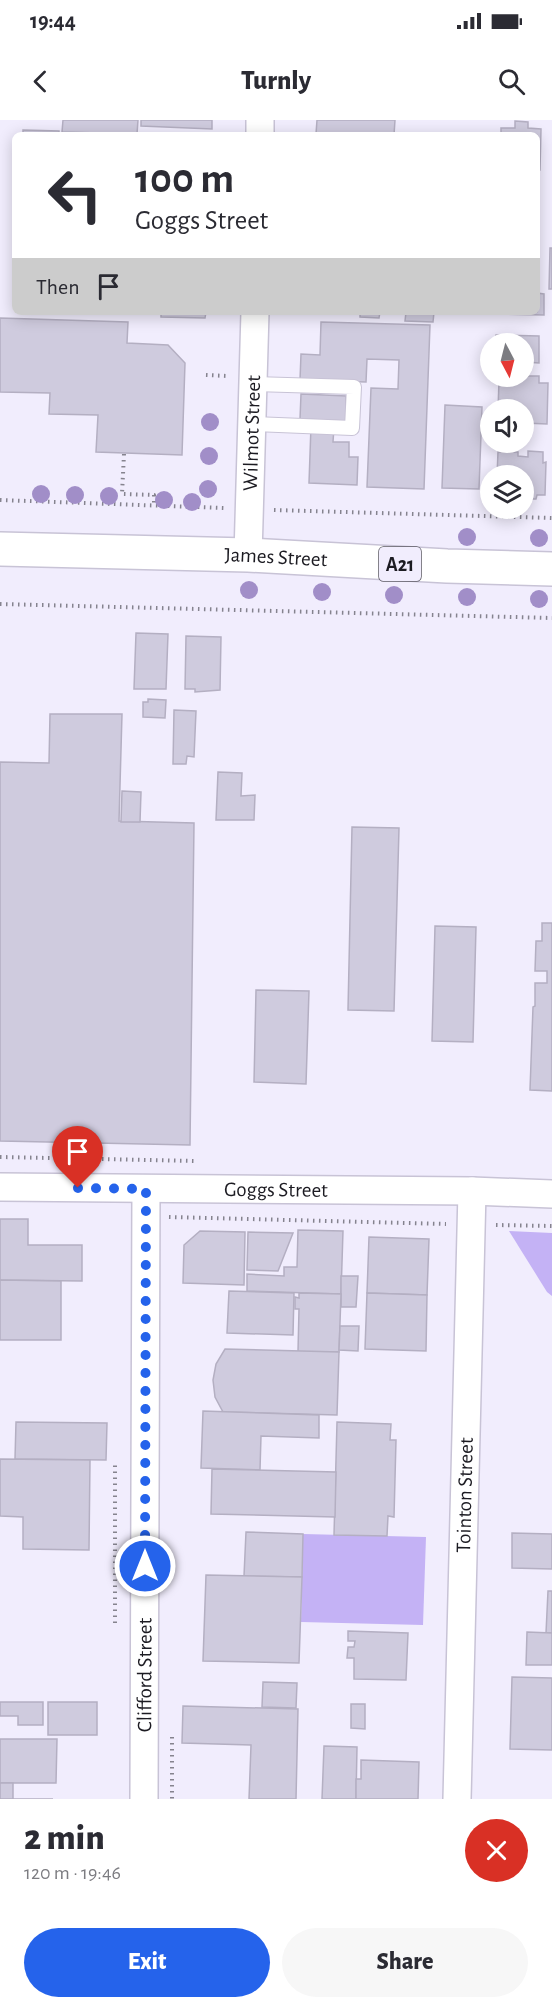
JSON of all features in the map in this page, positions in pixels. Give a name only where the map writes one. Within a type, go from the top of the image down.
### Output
[{"type":"highway","name":"James Street","points":[[0,549],[248,555],[447,566],[552,569]]},
{"type":"street","name":"Wilmot Street","points":[[248,555],[255,315]]},
{"type":"street","name":"Goggs Street","points":[[0,1187],[472,1191],[552,1194]]},
{"type":"street","name":"Clifford Street","points":[[144,1799],[146,1189]]},
{"type":"street","name":"Tointon Street","points":[[457,1799],[472,1191]]},
{"type":"lane","points":[[252,424],[352,428],[354,387],[253,384]]},
{"type":"path","points":[[206,375],[227,376]]},
{"type":"path","points":[[124,454],[122,494],[154,495],[154,506]]},
{"type":"path","points":[[0,500],[224,508]]},
{"type":"path","points":[[275,510],[552,518]]},
{"type":"path","points":[[0,604],[552,618]]},
{"type":"path","points":[[145,1216],[552,1226]]},
{"type":"path","points":[[115,1465],[115,1623]]},
{"type":"shaded area","points":[[509,1231],[552,1233],[552,1296],[547,1292]]},
{"type":"shaded area","points":[[303,1534],[426,1537],[423,1625],[301,1622]]},
{"type":"building","points":[[63,120],[138,120],[137,132],[62,132]]},
{"type":"building","points":[[141,120],[212,120],[212,129],[141,126]]},
{"type":"building","points":[[317,120],[395,120],[394,132],[316,132]]},
{"type":"building","points":[[515,121],[528,122],[528,128],[541,129],[540,170],[540,132],[501,132],[501,128],[515,128]]},
{"type":"building","points":[[23,130],[59,131],[59,132],[23,132]]},
{"type":"building","points":[[550,248],[552,248],[552,289],[549,289]]},
{"type":"building","points":[[540,293],[544,294],[544,315],[540,315]]},
{"type":"building","points":[[161,315],[206,315],[205,318],[161,317]]},
{"type":"building","points":[[360,315],[380,315],[379,318],[360,317]]},
{"type":"building","points":[[406,315],[434,315],[433,322],[405,321]]},
{"type":"building","points":[[0,318],[128,322],[127,343],[168,345],[185,363],[182,455],[96,452],[98,415],[49,414],[50,393],[0,392]]},
{"type":"building","points":[[321,322],[430,325],[424,489],[367,487],[371,388],[398,389],[399,360],[367,359],[366,382],[300,380],[301,354],[320,355]]},
{"type":"building","points":[[534,336],[539,336],[539,363],[534,363]]},
{"type":"building","points":[[534,376],[539,376],[539,383],[548,383],[547,424],[534,423],[534,399],[498,399],[499,387],[534,387]]},
{"type":"building","points":[[301,394],[346,396],[346,421],[300,419]]},
{"type":"building","points":[[445,405],[480,407],[479,489],[442,488]]},
{"type":"building","points":[[311,426],[334,427],[333,442],[349,442],[349,457],[358,457],[357,485],[309,483]]},
{"type":"building","points":[[543,452],[543,463],[546,462],[545,495],[537,495],[536,499],[534,499],[534,465],[497,465],[498,453],[518,453],[518,456],[528,457],[528,453]]},
{"type":"building","points":[[136,633],[168,634],[166,689],[134,689]]},
{"type":"building","points":[[186,636],[221,637],[220,690],[195,692],[195,689],[185,689]]},
{"type":"building","points":[[148,699],[166,700],[165,718],[143,717],[143,702],[148,702]]},
{"type":"building","points":[[174,710],[196,711],[194,757],[187,756],[186,764],[173,764]]},
{"type":"building","points":[[50,714],[122,714],[119,821],[194,823],[190,1145],[0,1141],[0,762],[49,763]]},
{"type":"building","points":[[218,772],[242,773],[241,796],[255,795],[254,820],[216,820]]},
{"type":"building","points":[[122,791],[141,792],[140,822],[121,822]]},
{"type":"building","points":[[352,827],[399,828],[394,1011],[348,1010]]},
{"type":"building","points":[[542,923],[552,923],[552,1091],[530,1090],[535,983],[547,983],[547,971],[535,971],[536,941],[542,941]]},
{"type":"building","points":[[435,926],[476,927],[473,1042],[432,1041]]},
{"type":"building","points":[[256,990],[309,991],[306,1084],[254,1082]]},
{"type":"building","points":[[0,1219],[28,1219],[28,1245],[82,1245],[82,1281],[0,1280]]},
{"type":"building","points":[[298,1230],[343,1231],[341,1294],[247,1291],[247,1274],[284,1276],[284,1267],[297,1267]]},
{"type":"building","points":[[200,1231],[245,1232],[244,1285],[183,1283],[184,1245]]},
{"type":"building","points":[[248,1232],[293,1233],[278,1271],[247,1270]]},
{"type":"building","points":[[369,1237],[429,1239],[427,1295],[367,1293]]},
{"type":"building","points":[[341,1276],[358,1276],[356,1307],[341,1307]]},
{"type":"building","points":[[0,1280],[61,1281],[61,1340],[0,1340]]},
{"type":"building","points":[[229,1291],[294,1293],[293,1335],[227,1333]]},
{"type":"building","points":[[299,1293],[341,1294],[339,1352],[298,1352],[299,1309],[295,1309],[295,1297],[299,1298]]},
{"type":"building","points":[[367,1293],[427,1295],[426,1351],[365,1349]]},
{"type":"building","points":[[340,1326],[359,1326],[358,1351],[339,1350]]},
{"type":"building","points":[[225,1349],[339,1352],[337,1415],[223,1412],[215,1397],[213,1380],[216,1364]]},
{"type":"building","points":[[203,1411],[319,1415],[319,1438],[261,1436],[260,1470],[201,1468]]},
{"type":"building","points":[[16,1422],[107,1423],[106,1460],[15,1459]]},
{"type":"building","points":[[337,1422],[391,1424],[390,1440],[396,1440],[394,1517],[388,1516],[387,1536],[334,1535]]},
{"type":"building","points":[[0,1459],[90,1460],[89,1550],[23,1549],[23,1517],[0,1516]]},
{"type":"building","points":[[212,1469],[336,1472],[335,1517],[211,1514]]},
{"type":"building","points":[[246,1532],[303,1534],[302,1577],[244,1576]]},
{"type":"building","points":[[512,1533],[552,1534],[552,1569],[512,1568]]},
{"type":"building","points":[[206,1575],[302,1577],[299,1663],[203,1661]]},
{"type":"building","points":[[548,1591],[552,1591],[552,1633],[546,1633]]},
{"type":"building","points":[[348,1631],[408,1633],[406,1680],[354,1679],[354,1658],[347,1658],[348,1647],[354,1647],[355,1641],[348,1641]]},
{"type":"building","points":[[527,1632],[552,1633],[552,1665],[526,1665]]},
{"type":"building","points":[[512,1677],[552,1678],[552,1750],[510,1749]]},
{"type":"building","points":[[263,1682],[297,1683],[296,1708],[262,1707]]},
{"type":"building","points":[[0,1702],[43,1702],[43,1725],[18,1725],[18,1716],[0,1716]]},
{"type":"building","points":[[48,1702],[97,1702],[97,1735],[48,1735]]},
{"type":"building","points":[[351,1704],[365,1704],[365,1729],[351,1728]]},
{"type":"building","points":[[183,1706],[298,1709],[296,1799],[249,1799],[251,1745],[182,1743]]},
{"type":"building","points":[[0,1739],[57,1739],[56,1783],[0,1783]]},
{"type":"building","points":[[324,1746],[357,1747],[356,1799],[322,1799]]},
{"type":"building","points":[[361,1760],[419,1762],[418,1799],[356,1799],[356,1779],[361,1779]]},
{"type":"building","points":[[0,1783],[13,1783],[13,1799],[0,1799]]},
{"type":"route","points":[[78,1188],[146,1189],[145,1566]]}]
